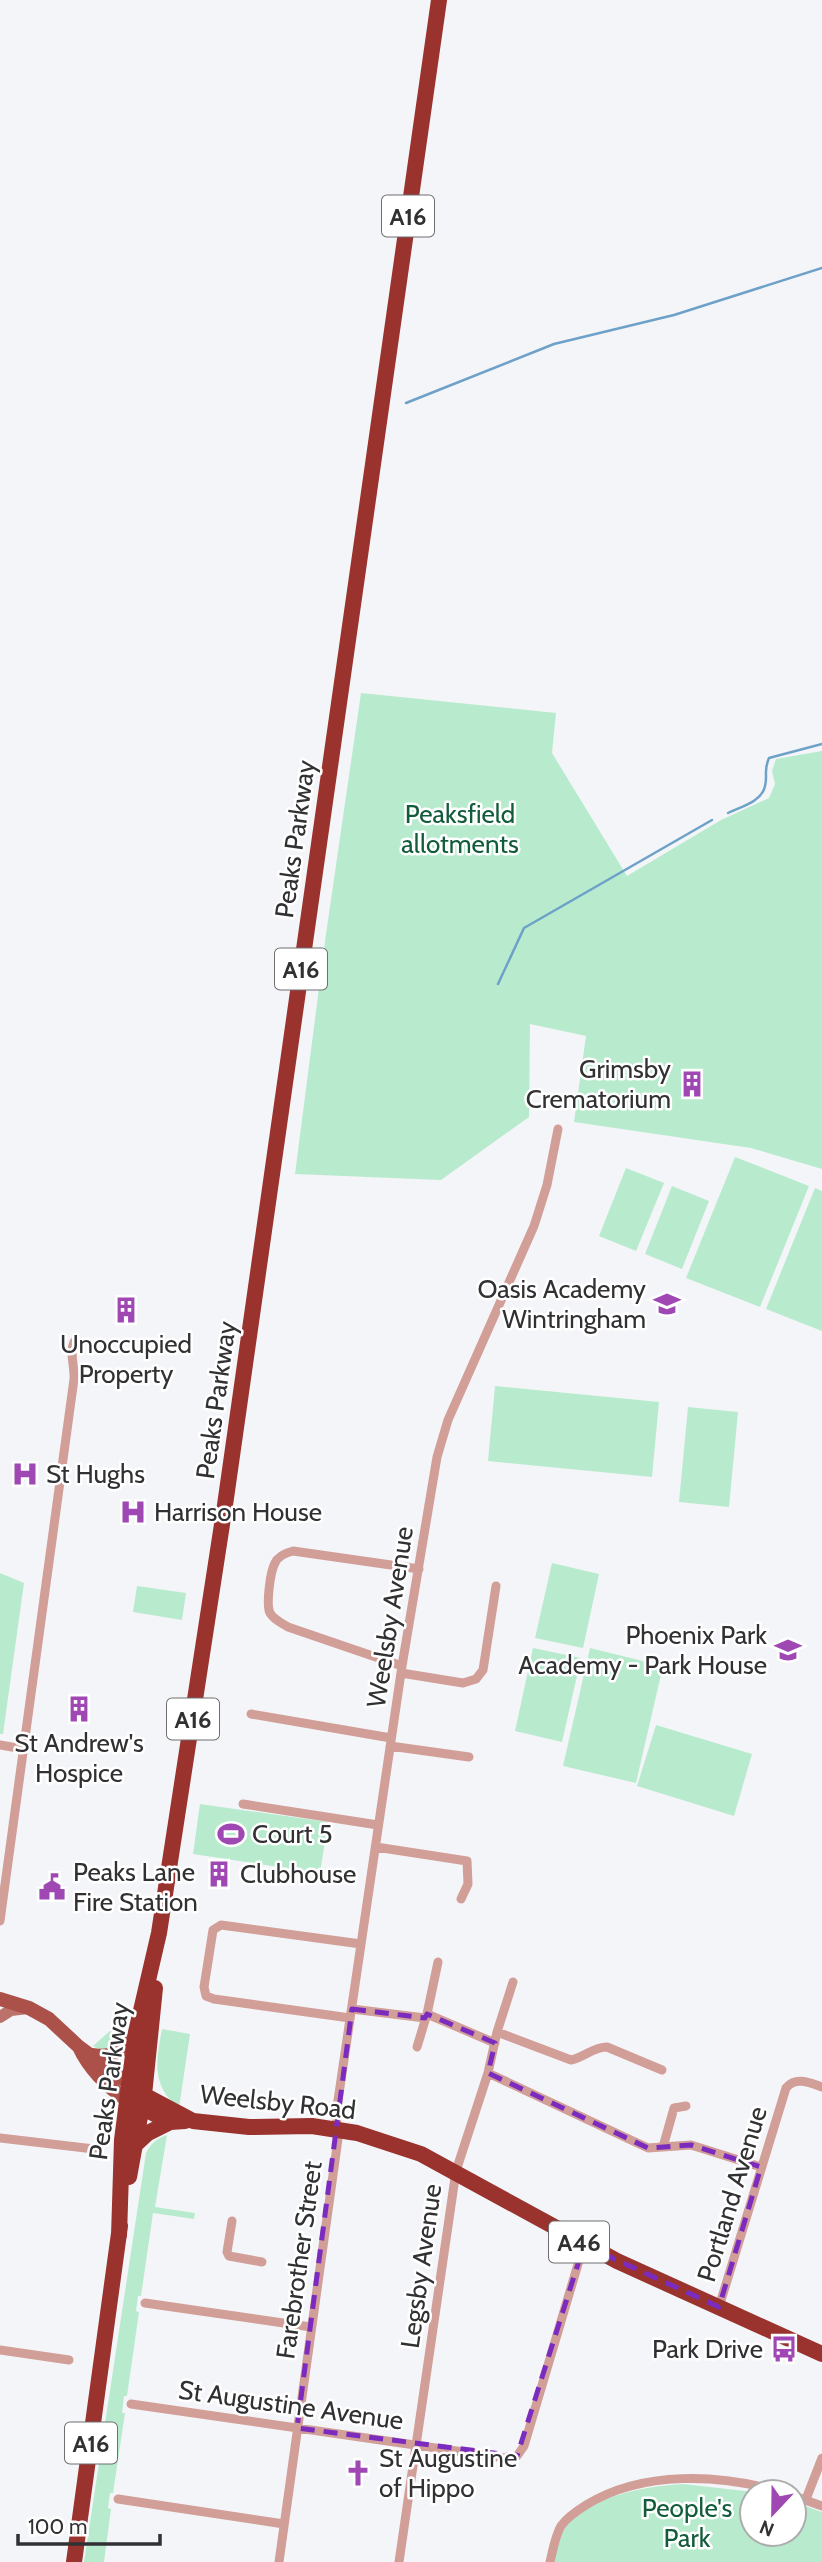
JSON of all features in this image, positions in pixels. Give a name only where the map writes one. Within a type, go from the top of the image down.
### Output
[{"type":"highway","name":"Peaks Parkway","points":[[119,2236],[122,2140],[135,2097],[178,1820],[276,1157],[439,0]]},
{"type":"highway","name":"Peaks Parkway","points":[[74,2562],[119,2236],[135,2146],[136,2032],[159,1933]]},
{"type":"highway","name":"Weelsby Road","points":[[135,2097],[192,2121],[229,2126],[312,2126],[383,2140],[421,2154],[456,2171],[586,2246],[822,2354]]},
{"type":"highway","name":"A46","points":[[135,2097],[170,2122]]},
{"type":"highway","name":"A46","points":[[135,2146],[148,2133],[170,2122],[192,2121]]},
{"type":"main road","name":"Weelsby Road","points":[[0,1999],[29,2008],[60,2027],[135,2097]]},
{"type":"main road","points":[[0,2017],[17,2008],[29,2008]]},
{"type":"main road","points":[[91,2054],[116,2054],[130,2044],[136,2032]]},
{"type":"main road","name":"Weelsby Road","points":[[78,2046],[87,2064],[103,2081],[135,2097]]},
{"type":"street","name":"Weelsby Avenue","points":[[338,2130],[336,2114],[378,1825],[437,1457],[448,1420],[534,1226],[547,1185],[558,1129]]},
{"type":"street","points":[[0,1922],[74,1379],[75,1367],[70,1351],[74,1342]]},
{"type":"street","points":[[419,1569],[293,1551],[281,1556],[273,1566],[269,1611],[273,1618],[288,1627],[402,1669],[463,1682],[476,1679],[483,1670],[496,1586]]},
{"type":"street","points":[[251,1714],[469,1757]]},
{"type":"street","points":[[0,1745],[23,1749]]},
{"type":"street","points":[[243,1804],[378,1825]]},
{"type":"street","points":[[376,1847],[467,1861],[468,1884],[461,1899]]},
{"type":"street","points":[[361,1944],[221,1925],[213,1930],[204,1987],[206,1996],[351,2013],[426,2016],[495,2043]]},
{"type":"street","points":[[417,2047],[438,1962]]},
{"type":"street","name":"Legsby Avenue","points":[[399,2562],[456,2171],[488,2073],[497,2032],[513,1982]]},
{"type":"street","points":[[497,2032],[571,2060],[582,2058],[598,2047],[607,2047],[663,2070]]},
{"type":"street","points":[[488,2073],[649,2148],[691,2145],[761,2167]]},
{"type":"street","name":"Portland Avenue","points":[[719,2307],[784,2093],[790,2083],[796,2081],[822,2087]]},
{"type":"street","points":[[663,2147],[674,2108],[686,2106]]},
{"type":"street","name":"Farebrother Street","points":[[279,2562],[338,2130]]},
{"type":"street","points":[[0,2138],[94,2149]]},
{"type":"street","points":[[232,2221],[227,2252],[229,2256],[262,2262]]},
{"type":"street","name":"St Augustine Avenue","points":[[131,2404],[505,2458],[517,2456],[524,2446],[577,2267],[586,2246]]},
{"type":"street","points":[[145,2303],[311,2327]]},
{"type":"street","points":[[0,2350],[69,2360]]},
{"type":"street","points":[[808,2494],[822,2458]]},
{"type":"street","points":[[550,2562],[562,2525],[602,2496],[663,2480],[691,2479],[738,2484]]},
{"type":"street","points":[[118,2499],[284,2524]]},
{"type":"highlighted area","points":[[352,2009],[425,2018],[427,2014],[495,2043],[488,2073],[648,2148],[691,2145],[761,2167],[719,2307],[584,2245],[517,2456],[297,2428]]},
{"type":"green space","name":"Peaksfield allotments","points":[[361,693],[556,713],[552,753],[627,876],[721,820],[769,798],[775,784],[772,771],[776,759],[822,751],[822,1169],[751,1148],[574,1122],[586,1036],[530,1024],[529,1117],[441,1180],[295,1174]]},
{"type":"green space","points":[[735,1157],[809,1186],[760,1307],[686,1278]]},
{"type":"green space","points":[[626,1168],[664,1183],[636,1251],[599,1236]]},
{"type":"green space","points":[[672,1186],[709,1201],[682,1269],[645,1254]]},
{"type":"green space","points":[[815,1188],[822,1191],[822,1331],[766,1309]]},
{"type":"green space","points":[[495,1386],[659,1402],[652,1477],[488,1461]]},
{"type":"green space","points":[[688,1407],[738,1412],[729,1507],[679,1502]]},
{"type":"green space","points":[[552,1563],[599,1574],[583,1648],[535,1638]]},
{"type":"green space","points":[[0,1573],[24,1583],[3,1734],[0,1734]]},
{"type":"green space","points":[[137,1586],[186,1593],[182,1620],[133,1612]]},
{"type":"green space","points":[[533,1648],[581,1658],[562,1742],[515,1731]]},
{"type":"green space","points":[[590,1648],[663,1666],[636,1783],[563,1766]]},
{"type":"green space","points":[[656,1725],[752,1754],[734,1816],[637,1786]]},
{"type":"green space","points":[[200,1804],[328,1822],[320,1873],[193,1854]]},
{"type":"green space","points":[[127,2016],[124,2030],[117,2042],[106,2049],[93,2046]]},
{"type":"green space","points":[[162,2029],[190,2034],[179,2108],[170,2100],[160,2082],[157,2062]]},
{"type":"green space","points":[[167,2135],[155,2207],[195,2213],[194,2219],[153,2213],[141,2296],[138,2296],[136,2311],[139,2312],[127,2396],[124,2396],[122,2413],[125,2413],[113,2493],[110,2493],[108,2508],[111,2509],[104,2562],[84,2562],[146,2153],[155,2141]]},
{"type":"green space","name":"People's Park","points":[[683,2484],[738,2490],[738,2548],[808,2548],[808,2507],[822,2512],[822,2562],[552,2562],[563,2531],[586,2509],[617,2495],[652,2487]]},
{"type":"waterway","points":[[406,403],[554,344],[674,315],[822,268]]},
{"type":"waterway","points":[[728,813],[750,803],[763,792],[769,758],[822,744]]},
{"type":"waterway","points":[[498,984],[524,928],[712,820]]},
{"type":"place","name":"Grimsby Crematorium","points":[[692,1084]]},
{"type":"place","name":"Oasis Academy Wintringham","points":[[667,1304]]},
{"type":"place","name":"Unoccupied Property","points":[[126,1310]]},
{"type":"place","name":"St Hughs","points":[[25,1474]]},
{"type":"place","name":"Harrison House","points":[[133,1512]]},
{"type":"place","name":"Phoenix Park Academy - Park House","points":[[788,1650]]},
{"type":"place","name":"St Andrew's Hospice","points":[[79,1709]]},
{"type":"place","name":"Court 5","points":[[231,1834]]},
{"type":"place","name":"Clubhouse","points":[[219,1874]]},
{"type":"place","name":"Peaks Lane Fire Station","points":[[52,1887]]},
{"type":"place","name":"Park Drive","points":[[784,2349]]},
{"type":"place","name":"St Augustine of Hippo","points":[[358,2473]]}]
